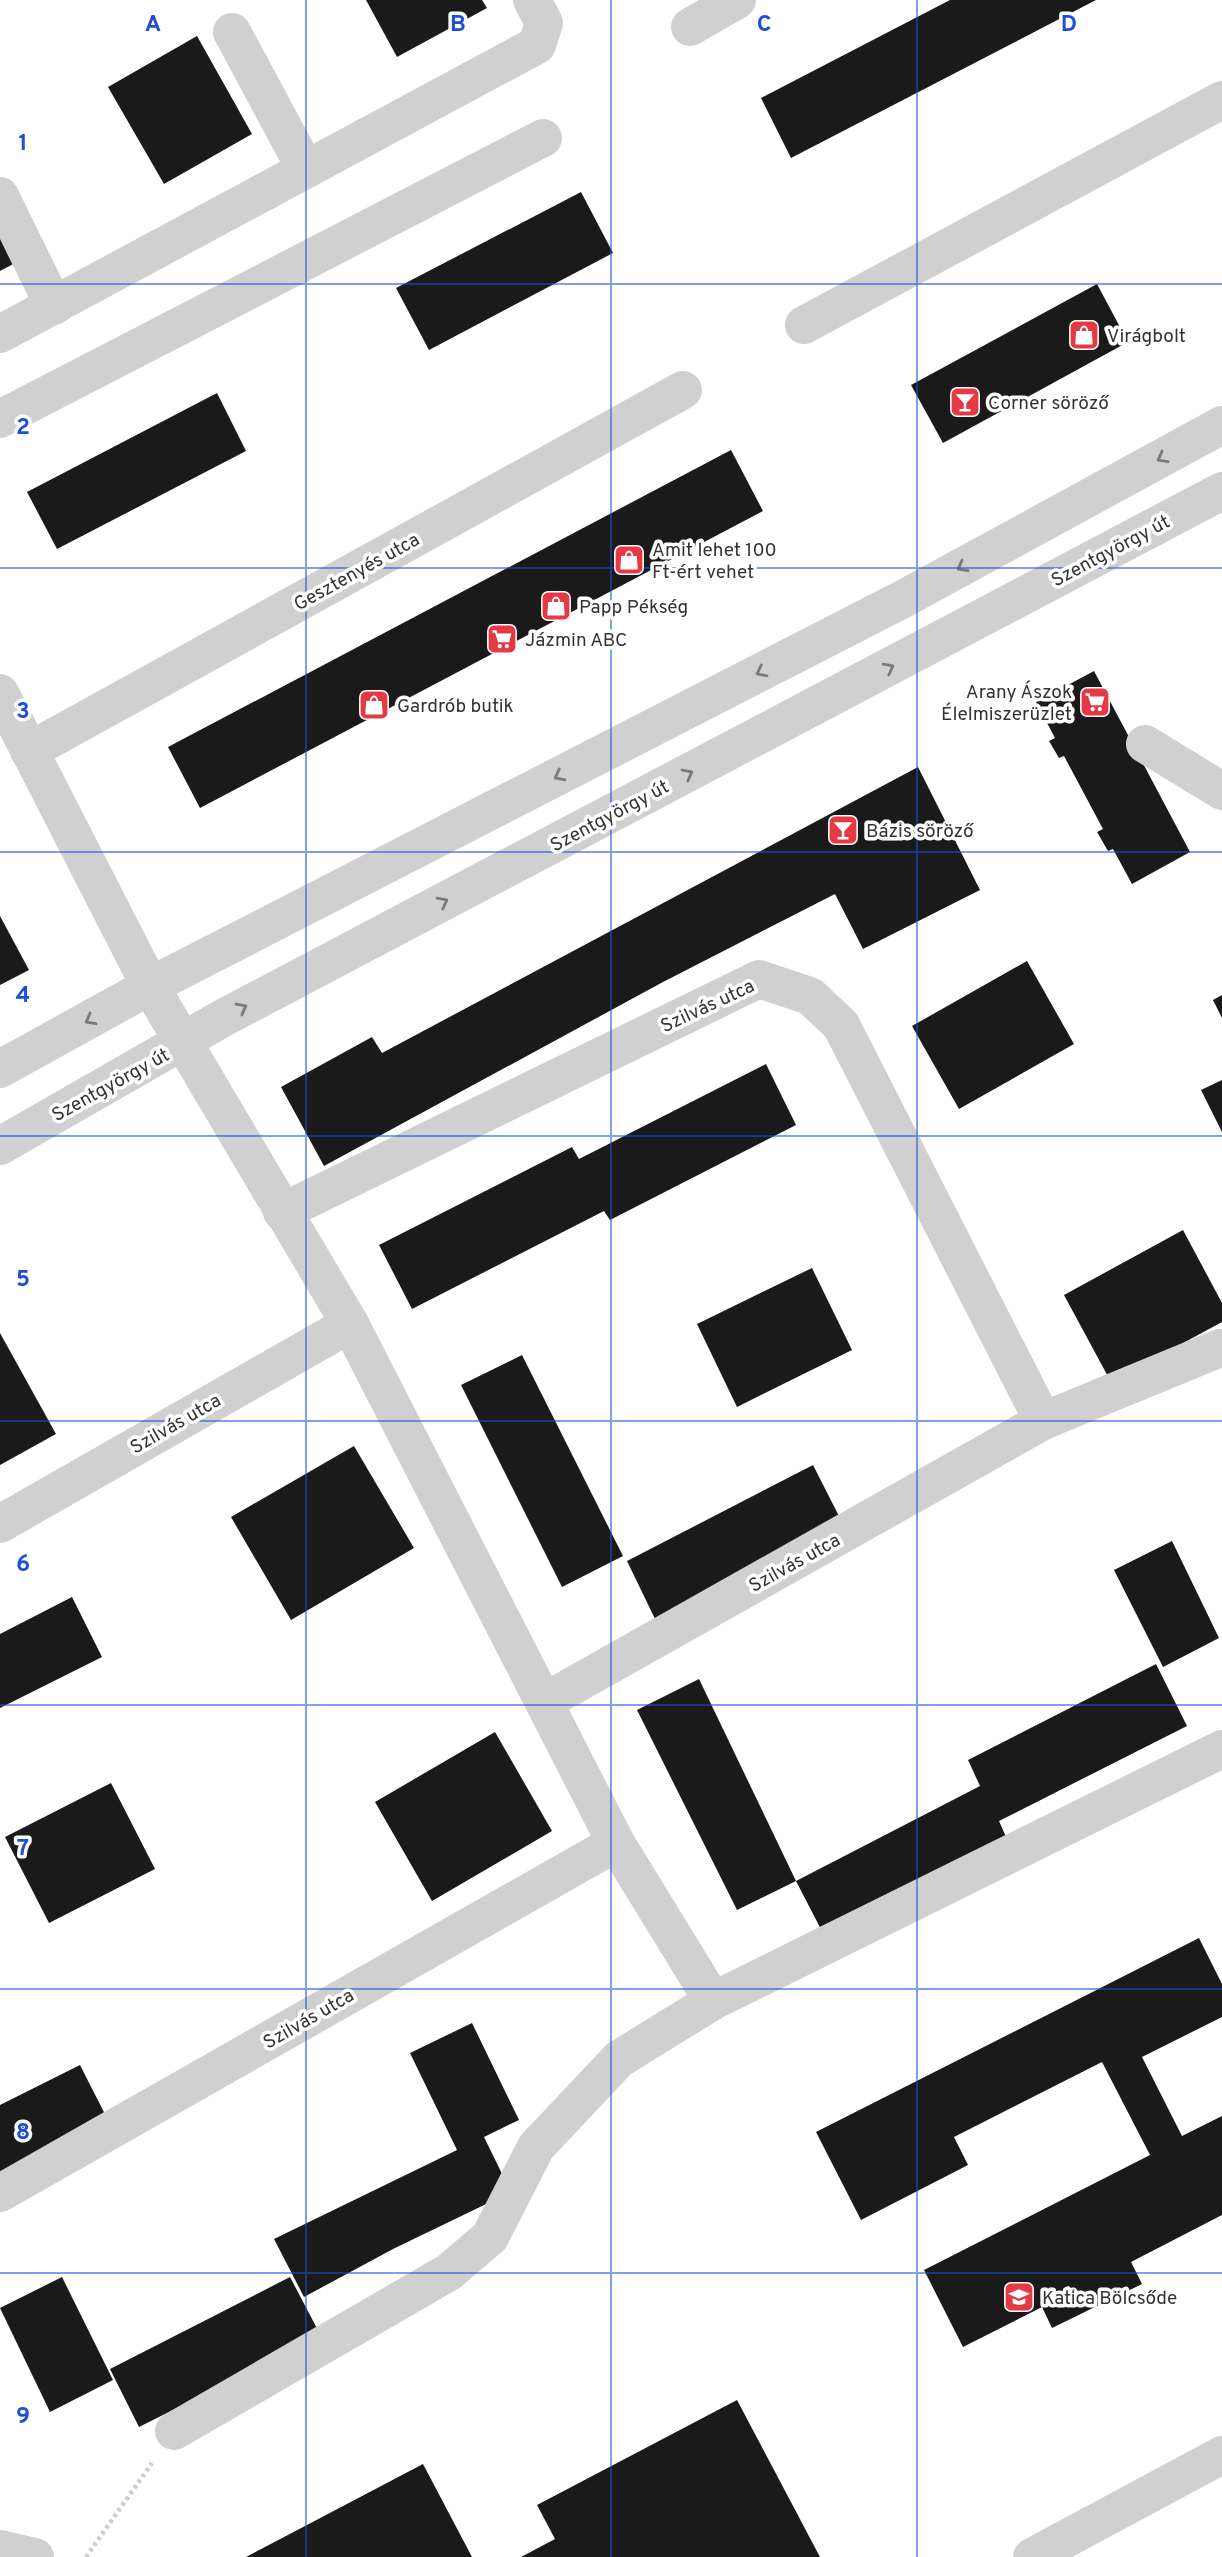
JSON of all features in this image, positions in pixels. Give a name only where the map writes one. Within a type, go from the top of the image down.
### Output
[{"type":"street","points":[[0,334],[537,45],[544,23],[532,0]]},
{"type":"street","points":[[690,27],[737,0]]},
{"type":"street","points":[[232,32],[305,168]]},
{"type":"street","points":[[804,325],[1222,100]]},
{"type":"street","points":[[0,419],[543,138]]},
{"type":"street","points":[[0,196],[54,306]]},
{"type":"street","name":"Gesztenyés utca","points":[[29,751],[683,390]]},
{"type":"street","points":[[0,1069],[150,986],[903,599],[1222,425]]},
{"type":"street","name":"Szentgyörgy út","points":[[0,1146],[223,1018],[1222,491]]},
{"type":"street","points":[[0,693],[150,986],[351,1324],[616,1843],[713,2001]]},
{"type":"street","points":[[1144,744],[1222,791]]},
{"type":"street","name":"Szilvás utca","points":[[282,1212],[758,979],[810,996],[841,1025],[1043,1421]]},
{"type":"street","name":"Szilvás utca","points":[[0,1524],[351,1324]]},
{"type":"street","name":"Szilvás utca","points":[[544,1702],[1043,1421],[1220,1348]]},
{"type":"street","points":[[174,2431],[449,2272],[490,2237],[536,2147],[619,2059],[713,2001],[1222,1749]]},
{"type":"street","name":"Szilvás utca","points":[[0,2193],[616,1843]]},
{"type":"street","points":[[1032,2557],[1222,2455]]},
{"type":"street","points":[[0,2549],[35,2557]]},
{"type":"path","points":[[86,2557],[174,2431]]},
{"type":"building","points":[[366,0],[482,0],[487,8],[397,57]]},
{"type":"building","points":[[950,0],[1096,0],[791,158],[761,98]]},
{"type":"building","points":[[197,36],[252,134],[164,184],[108,87]]},
{"type":"building","points":[[581,192],[613,253],[429,350],[396,288]]},
{"type":"building","points":[[0,226],[19,261],[0,271]]},
{"type":"building","points":[[1097,284],[1128,342],[943,443],[911,385]]},
{"type":"building","points":[[217,393],[246,451],[57,549],[27,492]]},
{"type":"building","points":[[731,450],[763,511],[200,808],[168,747]]},
{"type":"building","points":[[1094,671],[1190,852],[1132,884],[1113,849],[1108,851],[1097,832],[1103,829],[1064,756],[1059,758],[1049,741],[1055,738],[1036,702]]},
{"type":"building","points":[[918,767],[980,890],[863,949],[835,894],[663,982],[324,1166],[281,1087],[372,1037],[382,1053]]},
{"type":"building","points":[[0,916],[29,970],[0,985]]},
{"type":"building","points":[[1027,961],[1074,1044],[959,1109],[912,1026]]},
{"type":"building","points":[[1222,995],[1222,1018],[1213,1000]]},
{"type":"building","points":[[766,1064],[796,1125],[610,1220],[604,1211],[412,1309],[379,1245],[572,1147],[579,1159]]},
{"type":"building","points":[[1222,1080],[1222,1132],[1201,1090]]},
{"type":"building","points":[[1183,1230],[1222,1303],[1222,1322],[1111,1382],[1064,1295]]},
{"type":"building","points":[[812,1268],[852,1350],[737,1407],[697,1324]]},
{"type":"building","points":[[0,1333],[56,1434],[0,1465]]},
{"type":"building","points":[[522,1355],[623,1556],[562,1587],[461,1385]]},
{"type":"building","points":[[354,1446],[414,1548],[291,1620],[231,1517]]},
{"type":"building","points":[[813,1465],[844,1526],[657,1623],[627,1561]]},
{"type":"building","points":[[1172,1541],[1219,1638],[1163,1667],[1114,1570]]},
{"type":"building","points":[[72,1597],[102,1657],[0,1708],[0,1634]]},
{"type":"building","points":[[1156,1664],[1187,1726],[999,1821],[1010,1846],[826,1939],[796,1881],[980,1786],[968,1760]]},
{"type":"building","points":[[699,1679],[796,1881],[737,1910],[637,1710]]},
{"type":"building","points":[[495,1732],[552,1831],[432,1901],[375,1802]]},
{"type":"building","points":[[111,1783],[155,1869],[49,1923],[5,1837]]},
{"type":"building","name":"Katica Bölcsőde","points":[[1199,1938],[1222,1984],[1222,2017],[1142,2057],[1182,2136],[1222,2116],[1222,2215],[1131,2262],[1142,2284],[1052,2328],[1042,2307],[963,2347],[924,2270],[1150,2155],[1102,2062],[954,2137],[968,2165],[861,2220],[816,2132]]},
{"type":"building","points":[[472,2023],[519,2120],[484,2137],[511,2192],[393,2249],[304,2297],[274,2239],[457,2150],[410,2053]]},
{"type":"building","points":[[80,2065],[110,2124],[0,2180],[0,2105]]},
{"type":"building","points":[[62,2277],[113,2380],[50,2412],[0,2308]]},
{"type":"building","points":[[290,2277],[321,2336],[139,2427],[110,2369]]},
{"type":"building","points":[[737,2400],[820,2557],[521,2557],[555,2539],[537,2505]]},
{"type":"building","points":[[423,2464],[472,2557],[246,2557]]},
{"type":"place","name":"Virágbolt","points":[[1084,335]]},
{"type":"place","name":"Corner söröző","points":[[965,402]]},
{"type":"place","name":"Amit lehet 100 Ft-ért vehet","points":[[629,560]]},
{"type":"place","name":"Papp Pékség","points":[[556,606]]},
{"type":"place","name":"Jázmin ABC","points":[[502,639]]},
{"type":"place","name":"Arany Ászok Élelmiszerüzlet","points":[[1095,702]]},
{"type":"place","name":"Gardrób butik","points":[[374,705]]},
{"type":"place","name":"Bázis söröző","points":[[843,830]]},
{"type":"place","name":"Katica Bölcsőde","points":[[1019,2297]]}]
